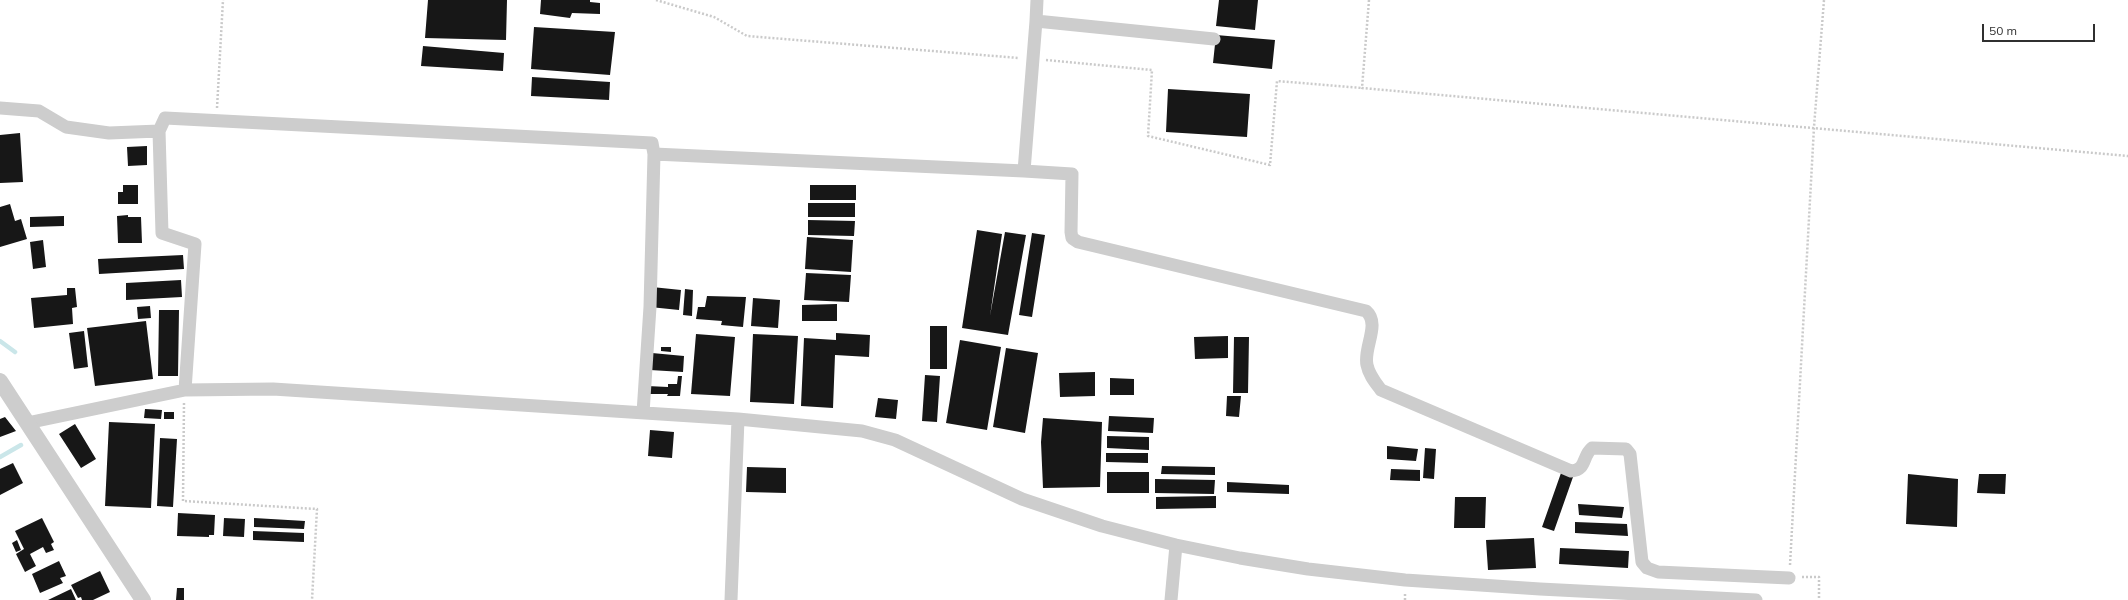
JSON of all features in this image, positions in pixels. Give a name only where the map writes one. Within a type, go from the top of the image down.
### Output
[{"type":"street","points":[[1024,171],[1037,0]]},
{"type":"street","points":[[1036,21],[1214,39]]},
{"type":"street","points":[[0,108],[39,111],[66,127],[109,133],[159,131]]},
{"type":"street","points":[[185,390],[195,244],[162,232],[159,131],[165,118],[652,143],[654,154],[650,307],[643,413]]},
{"type":"street","points":[[654,154],[1072,174],[1071,232],[1072,238],[1078,242],[1366,311],[1371,316],[1373,322],[1367,350],[1367,364],[1372,378],[1381,390],[1571,471],[1577,471],[1583,467],[1589,451],[1592,448],[1626,449],[1630,454],[1642,562],[1647,568],[1658,572],[1789,578]]},
{"type":"street","points":[[0,381],[143,600]]},
{"type":"street","points":[[27,423],[185,390],[273,388],[738,419],[862,431],[888,438],[1022,499],[1102,526],[1176,545],[1240,558],[1308,569],[1405,580],[1540,589],[1756,600]]},
{"type":"street","points":[[731,600],[738,419]]},
{"type":"street","points":[[1171,600],[1176,545]]},
{"type":"path","points":[[216,121],[223,0]]},
{"type":"path","points":[[1369,0],[1362,88],[2128,156]]},
{"type":"path","points":[[1819,600],[1819,577],[1789,578],[1814,127],[1824,0]]},
{"type":"path","points":[[185,390],[183,501],[317,510],[312,600]]},
{"type":"building","points":[[428,0],[507,0],[506,40],[425,38]]},
{"type":"building","points":[[541,0],[590,0],[590,2],[600,3],[600,14],[572,13],[570,18],[540,14]]},
{"type":"building","points":[[1219,0],[1258,0],[1255,30],[1216,26]]},
{"type":"building","points":[[534,27],[615,32],[610,75],[531,69]]},
{"type":"building","points":[[1216,35],[1275,40],[1272,69],[1213,63]]},
{"type":"building","points":[[423,46],[504,53],[503,71],[421,66]]},
{"type":"building","points":[[532,77],[610,82],[609,100],[531,96]]},
{"type":"building","points":[[1168,89],[1250,94],[1247,137],[1166,132]]},
{"type":"building","points":[[20,133],[23,182],[0,183],[0,135]]},
{"type":"building","points":[[147,146],[147,165],[128,166],[127,147]]},
{"type":"building","points":[[123,185],[138,185],[138,204],[118,204],[118,192],[123,192]]},
{"type":"building","points":[[810,185],[856,185],[856,200],[810,200]]},
{"type":"building","points":[[808,203],[855,203],[855,217],[808,217]]},
{"type":"building","points":[[10,204],[15,221],[21,219],[27,239],[0,247],[0,207]]},
{"type":"building","points":[[128,215],[128,217],[141,217],[142,243],[118,243],[117,216]]},
{"type":"building","points":[[64,216],[64,226],[30,227],[30,217]]},
{"type":"building","points":[[808,220],[855,221],[854,236],[808,235]]},
{"type":"building","points":[[977,230],[1002,234],[990,316],[1005,232],[1026,235],[1008,335],[962,328]]},
{"type":"building","points":[[1032,233],[1045,235],[1032,317],[1019,315]]},
{"type":"building","points":[[807,237],[853,240],[851,272],[805,269]]},
{"type":"building","points":[[43,240],[46,267],[33,269],[30,242]]},
{"type":"building","points":[[183,255],[184,269],[99,274],[98,259]]},
{"type":"building","points":[[806,273],[851,275],[849,302],[804,300]]},
{"type":"building","points":[[181,280],[182,297],[126,300],[126,283]]},
{"type":"building","points":[[652,287],[681,290],[679,310],[650,307]]},
{"type":"building","points":[[67,288],[75,288],[77,307],[72,308],[73,324],[34,328],[31,298],[67,295]]},
{"type":"building","points":[[685,289],[693,290],[692,316],[683,315]]},
{"type":"building","points":[[707,296],[746,297],[743,327],[721,325],[722,321],[696,319],[698,307],[705,307]]},
{"type":"building","points":[[753,298],[780,300],[778,328],[751,326]]},
{"type":"building","points":[[837,304],[837,321],[802,321],[802,305]]},
{"type":"building","points":[[150,306],[151,318],[138,319],[137,307]]},
{"type":"building","points":[[159,310],[179,310],[178,376],[158,376]]},
{"type":"building","points":[[146,321],[153,379],[95,386],[87,328]]},
{"type":"building","points":[[930,326],[947,326],[947,369],[930,369]]},
{"type":"building","points":[[84,331],[88,367],[74,369],[69,333]]},
{"type":"building","points":[[836,333],[870,335],[869,357],[835,355],[833,408],[801,406],[804,338],[836,340]]},
{"type":"building","points":[[696,334],[735,337],[730,396],[691,394]]},
{"type":"building","points":[[753,334],[798,336],[794,404],[750,402]]},
{"type":"building","points":[[1228,336],[1228,358],[1195,359],[1194,337]]},
{"type":"building","points":[[1234,337],[1249,337],[1248,393],[1233,393]]},
{"type":"building","points":[[960,340],[1001,347],[987,430],[946,423]]},
{"type":"building","points":[[661,347],[671,347],[671,352],[661,351]]},
{"type":"building","points":[[1006,348],[1038,353],[1025,433],[993,427]]},
{"type":"building","points":[[652,353],[684,356],[683,372],[650,370]]},
{"type":"building","points":[[1095,372],[1095,396],[1060,397],[1059,373]]},
{"type":"building","points":[[925,375],[940,376],[937,422],[922,421]]},
{"type":"building","points":[[678,376],[682,376],[680,396],[667,396],[668,394],[647,394],[647,386],[668,387],[668,384],[677,384]]},
{"type":"building","points":[[1110,378],[1134,379],[1134,395],[1110,395]]},
{"type":"building","points":[[1227,396],[1241,396],[1239,417],[1226,416]]},
{"type":"building","points":[[878,398],[898,400],[896,419],[875,417]]},
{"type":"building","points":[[145,409],[162,410],[161,419],[144,418]]},
{"type":"building","points":[[164,412],[174,412],[174,419],[164,419]]},
{"type":"building","points":[[1109,416],[1154,418],[1153,433],[1108,431]]},
{"type":"building","points":[[5,417],[16,431],[0,437],[0,419]]},
{"type":"building","points":[[1043,418],[1102,422],[1100,487],[1043,488],[1041,442]]},
{"type":"building","points":[[109,422],[155,424],[151,508],[105,506]]},
{"type":"building","points":[[75,424],[96,459],[81,468],[59,434]]},
{"type":"building","points":[[650,430],[674,432],[672,458],[648,456]]},
{"type":"building","points":[[1107,436],[1149,437],[1149,450],[1107,448]]},
{"type":"building","points":[[160,438],[177,439],[173,507],[157,506]]},
{"type":"building","points":[[1387,446],[1418,449],[1416,461],[1387,459]]},
{"type":"building","points":[[1425,448],[1436,449],[1434,479],[1423,478]]},
{"type":"building","points":[[1106,453],[1148,453],[1148,463],[1106,462]]},
{"type":"building","points":[[13,463],[23,483],[0,495],[0,469]]},
{"type":"building","points":[[1162,466],[1215,467],[1215,475],[1161,474]]},
{"type":"building","points":[[747,467],[786,468],[786,493],[746,492]]},
{"type":"building","points":[[1391,469],[1420,470],[1420,481],[1390,480]]},
{"type":"building","points":[[1107,472],[1149,472],[1149,493],[1107,493]]},
{"type":"building","points":[[1561,473],[1573,477],[1554,531],[1542,527]]},
{"type":"building","points":[[1908,474],[1958,479],[1957,527],[1906,524]]},
{"type":"building","points":[[1979,474],[2006,474],[2005,494],[1977,493]]},
{"type":"building","points":[[1155,479],[1215,480],[1214,494],[1155,493]]},
{"type":"building","points":[[1227,482],[1289,485],[1289,494],[1227,492]]},
{"type":"building","points":[[1216,496],[1216,508],[1156,509],[1156,497]]},
{"type":"building","points":[[1455,497],[1486,497],[1485,528],[1454,528]]},
{"type":"building","points":[[1578,504],[1624,507],[1622,518],[1579,515]]},
{"type":"building","points":[[178,513],[215,515],[214,535],[209,535],[209,537],[177,536]]},
{"type":"building","points":[[42,518],[54,542],[51,544],[54,550],[46,553],[43,547],[30,554],[36,566],[25,572],[16,554],[24,549],[15,531]]},
{"type":"building","points":[[224,518],[245,519],[244,537],[223,536]]},
{"type":"building","points":[[254,518],[305,521],[304,529],[254,527]]},
{"type":"building","points":[[1575,522],[1627,524],[1628,536],[1575,533]]},
{"type":"building","points":[[253,531],[304,533],[304,542],[253,540]]},
{"type":"building","points":[[1534,538],[1536,568],[1488,570],[1486,540]]},
{"type":"building","points":[[17,540],[21,550],[16,552],[12,543]]},
{"type":"building","points":[[1560,548],[1629,551],[1628,568],[1559,564]]},
{"type":"building","points":[[59,561],[66,576],[60,578],[63,583],[40,593],[32,574]]},
{"type":"building","points":[[100,571],[110,592],[93,600],[82,600],[81,597],[78,598],[71,585]]},
{"type":"building","points":[[177,588],[184,588],[184,600],[176,600]]},
{"type":"building","points":[[71,589],[76,600],[48,600]]},
{"type":"waterway","points":[[0,341],[15,352]]},
{"type":"waterway","points":[[0,457],[21,445]]}]
